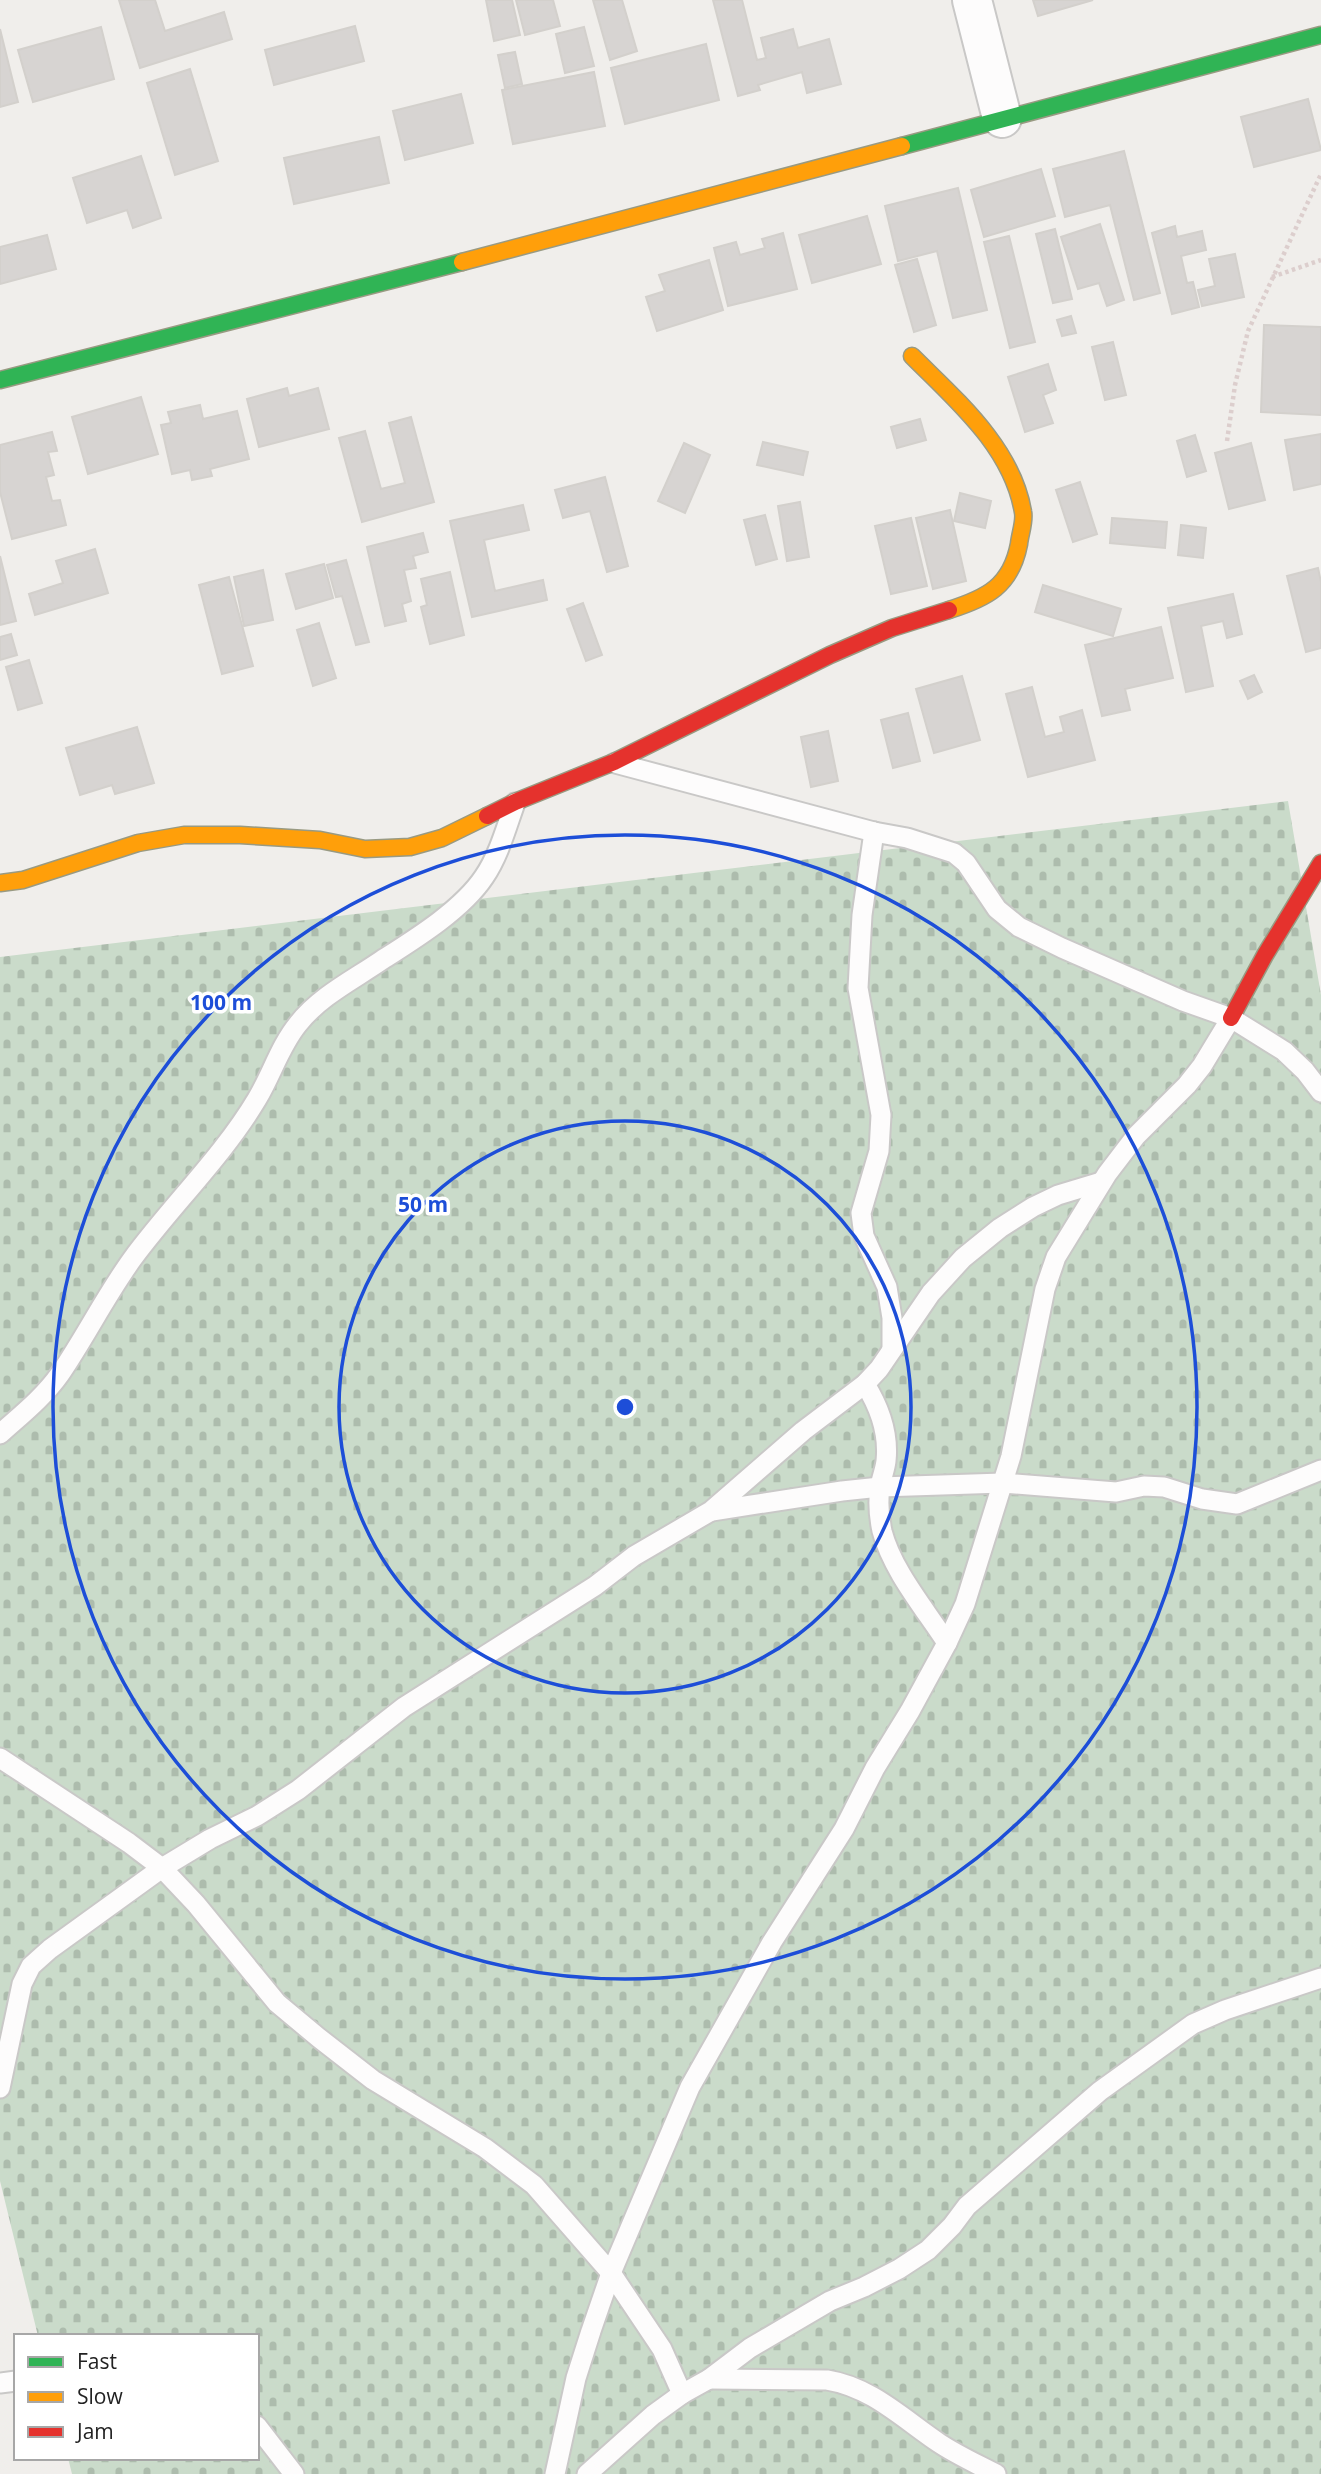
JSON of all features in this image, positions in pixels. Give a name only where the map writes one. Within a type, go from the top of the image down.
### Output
[{"type":"street","points":[[972,0],[1002,118]]},
{"type":"street","points":[[0,380],[351,291],[1321,35]]},
{"type":"street","points":[[0,883],[23,880],[138,843],[184,835],[320,839],[365,849],[410,847],[442,838],[515,802],[614,762],[831,655],[892,628],[976,601],[999,587],[1016,559],[1024,514],[1008,466],[975,420],[912,356]]},
{"type":"street","points":[[1231,1018],[1265,955],[1321,863]]},
{"type":"lane","points":[[614,762],[874,832],[907,838],[954,853],[966,863],[997,909],[1019,927],[1183,1001],[1231,1018],[1284,1051],[1305,1071],[1321,1092]]},
{"type":"lane","points":[[0,1434],[41,1397],[60,1374],[134,1256],[222,1149],[257,1099],[279,1054],[297,1026],[316,1004],[441,919],[466,898],[484,877],[500,846],[515,802]]},
{"type":"lane","points":[[874,832],[862,915],[858,988],[881,1115],[879,1151],[861,1213],[864,1236],[887,1287],[892,1318],[892,1350]]},
{"type":"lane","points":[[555,2474],[576,2378],[611,2273],[690,2087],[737,2001],[844,1829],[875,1769],[910,1712],[965,1604],[1003,1483],[1023,1403],[1045,1289],[1056,1258],[1101,1182],[1136,1136],[1195,1075],[1231,1018]]},
{"type":"lane","points":[[0,2088],[22,1984],[31,1966],[113,1902],[162,1868],[210,1839],[257,1816],[298,1790],[404,1707],[595,1586],[634,1556],[711,1511],[803,1431],[865,1384],[931,1293],[962,1258],[1000,1228],[1033,1207],[1058,1195],[1101,1182]]},
{"type":"lane","points":[[865,1384],[878,1405],[885,1430],[886,1461],[880,1487],[882,1529],[890,1554],[947,1643]]},
{"type":"lane","points":[[711,1511],[842,1490],[1003,1483],[1116,1492],[1144,1486],[1164,1487],[1202,1499],[1237,1504],[1321,1470]]},
{"type":"lane","points":[[0,1758],[129,1843],[162,1868],[196,1904],[277,2003],[373,2080],[485,2148],[534,2185],[611,2273],[662,2349],[682,2394]]},
{"type":"lane","points":[[587,2474],[653,2415],[709,2379],[750,2348],[830,2301],[900,2269],[928,2250],[967,2206],[1090,2100],[1193,2024],[1225,2010],[1321,1978]]},
{"type":"lane","points":[[709,2379],[827,2380],[846,2383],[877,2398],[942,2445],[996,2474]]},
{"type":"lane","points":[[259,2429],[294,2474]]},
{"type":"path","points":[[1227,440],[1248,331],[1321,174]]},
{"type":"path","points":[[1272,278],[1321,260]]},
{"type":"green space","points":[[1288,801],[1321,995],[1321,2474],[72,2474],[68,2460],[259,2460],[259,2334],[38,2334],[0,2181],[0,957]]},
{"type":"building","points":[[119,0],[155,0],[165,31],[224,12],[232,39],[140,68]]},
{"type":"building","points":[[486,0],[512,0],[520,35],[494,41]]},
{"type":"building","points":[[516,0],[553,0],[560,26],[525,35]]},
{"type":"building","points":[[593,0],[622,0],[637,51],[610,60]]},
{"type":"building","points":[[713,0],[742,0],[757,60],[766,58],[761,38],[793,29],[798,48],[829,39],[841,84],[807,93],[802,72],[758,85],[760,90],[738,96]]},
{"type":"building","points":[[1033,0],[1093,0],[1038,16]]},
{"type":"building","points":[[355,26],[364,61],[274,85],[265,50]]},
{"type":"building","points":[[101,27],[114,79],[33,102],[18,50]]},
{"type":"building","points":[[584,27],[594,66],[565,73],[556,34]]},
{"type":"building","points":[[0,29],[18,102],[0,107]]},
{"type":"building","points":[[706,44],[719,100],[625,124],[611,68]]},
{"type":"building","points":[[515,52],[522,84],[505,88],[498,55]]},
{"type":"building","points":[[190,69],[218,161],[175,175],[147,83]]},
{"type":"building","points":[[594,72],[605,126],[513,144],[502,90]]},
{"type":"building","points":[[461,94],[473,143],[405,160],[393,111]]},
{"type":"building","points":[[1308,99],[1321,150],[1254,167],[1241,117]]},
{"type":"building","points":[[379,137],[389,183],[294,204],[284,158]]},
{"type":"building","points":[[1124,151],[1160,293],[1134,300],[1110,205],[1065,217],[1053,169]]},
{"type":"building","points":[[141,156],[161,218],[133,228],[127,210],[87,223],[73,178]]},
{"type":"building","points":[[1041,169],[1055,216],[984,237],[971,190]]},
{"type":"building","points":[[958,188],[987,310],[953,318],[937,251],[898,261],[885,206]]},
{"type":"building","points":[[867,216],[881,264],[812,283],[799,235]]},
{"type":"building","points":[[1100,224],[1124,300],[1107,306],[1099,283],[1078,289],[1061,237]]},
{"type":"building","points":[[1175,226],[1177,237],[1202,231],[1206,250],[1181,256],[1187,283],[1193,282],[1199,307],[1172,314],[1152,233]]},
{"type":"building","points":[[1055,229],[1072,299],[1053,303],[1036,234]]},
{"type":"building","points":[[783,233],[797,289],[728,306],[714,248],[736,242],[740,255],[765,248],[762,239]]},
{"type":"building","points":[[47,235],[56,269],[0,284],[0,247]]},
{"type":"building","points":[[1009,236],[1035,342],[1010,348],[984,242]]},
{"type":"building","points":[[1235,254],[1244,297],[1202,306],[1198,290],[1215,286],[1209,259]]},
{"type":"building","points":[[917,259],[936,325],[914,332],[895,265]]},
{"type":"building","points":[[709,260],[723,310],[657,331],[646,297],[665,291],[659,275]]},
{"type":"building","points":[[1071,316],[1076,333],[1062,336],[1057,320]]},
{"type":"building","points":[[1264,325],[1321,327],[1321,415],[1261,412]]},
{"type":"building","points":[[1113,342],[1126,395],[1105,400],[1092,347]]},
{"type":"building","points":[[1048,364],[1056,390],[1043,395],[1053,423],[1025,432],[1008,377]]},
{"type":"building","points":[[287,388],[289,396],[318,388],[329,429],[259,447],[247,399]]},
{"type":"building","points":[[141,397],[158,454],[88,474],[72,417]]},
{"type":"building","points":[[200,405],[203,419],[237,411],[249,459],[210,469],[212,476],[192,480],[190,470],[172,474],[161,425],[171,423],[168,412]]},
{"type":"building","points":[[411,417],[434,502],[362,522],[339,438],[365,431],[381,489],[405,483],[389,423]]},
{"type":"building","points":[[920,419],[926,440],[897,448],[891,427]]},
{"type":"building","points":[[52,432],[57,451],[48,452],[54,475],[46,477],[52,501],[60,500],[66,525],[12,539],[0,492],[0,445]]},
{"type":"building","points":[[1321,434],[1321,484],[1294,490],[1285,440]]},
{"type":"building","points":[[1195,435],[1206,471],[1187,477],[1177,441]]},
{"type":"building","points":[[763,442],[808,452],[803,475],[757,465]]},
{"type":"building","points":[[684,443],[710,455],[685,513],[658,501]]},
{"type":"building","points":[[1251,443],[1265,500],[1229,509],[1215,453]]},
{"type":"building","points":[[605,477],[628,566],[607,572],[590,511],[563,518],[555,490]]},
{"type":"building","points":[[1080,482],[1097,534],[1073,542],[1056,490]]},
{"type":"building","points":[[960,493],[991,501],[985,528],[954,521]]},
{"type":"building","points":[[800,502],[809,557],[787,561],[778,506]]},
{"type":"building","points":[[523,505],[529,530],[484,540],[495,591],[543,580],[547,600],[472,617],[450,521]]},
{"type":"building","points":[[950,510],[966,581],[933,589],[916,518]]},
{"type":"building","points":[[765,515],[777,559],[756,565],[744,520]]},
{"type":"building","points":[[911,518],[927,586],[891,594],[875,526]]},
{"type":"building","points":[[1112,518],[1167,522],[1165,548],[1110,543]]},
{"type":"building","points":[[1181,525],[1206,528],[1203,558],[1178,555]]},
{"type":"building","points":[[423,533],[428,552],[413,556],[416,568],[404,570],[411,601],[402,604],[406,621],[385,626],[367,547]]},
{"type":"building","points":[[95,549],[108,593],[35,615],[29,594],[63,583],[56,561]]},
{"type":"building","points":[[0,556],[16,621],[0,625]]},
{"type":"building","points":[[346,560],[369,642],[356,645],[342,596],[336,597],[327,565]]},
{"type":"building","points":[[324,564],[333,598],[296,609],[286,574]]},
{"type":"building","points":[[1318,568],[1321,582],[1321,648],[1306,652],[1287,576]]},
{"type":"building","points":[[263,570],[273,620],[244,626],[234,577]]},
{"type":"building","points":[[450,572],[464,635],[430,644],[421,607],[427,605],[421,579]]},
{"type":"building","points":[[229,577],[253,666],[222,674],[199,585]]},
{"type":"building","points":[[1043,585],[1121,609],[1113,636],[1035,612]]},
{"type":"building","points":[[1233,594],[1242,634],[1227,638],[1223,621],[1201,626],[1213,686],[1186,692],[1168,608]]},
{"type":"building","points":[[583,603],[602,655],[586,661],[567,609]]},
{"type":"building","points":[[319,623],[336,678],[313,686],[297,630]]},
{"type":"building","points":[[1161,627],[1173,678],[1125,689],[1130,710],[1102,716],[1085,645]]},
{"type":"building","points":[[11,634],[17,655],[0,660],[0,637]]},
{"type":"building","points":[[29,660],[42,703],[18,710],[6,667]]},
{"type":"building","points":[[1254,675],[1262,692],[1248,699],[1240,681]]},
{"type":"building","points":[[962,676],[980,740],[934,753],[916,689]]},
{"type":"building","points":[[1032,687],[1045,737],[1064,732],[1060,717],[1082,710],[1095,760],[1028,777],[1006,694]]},
{"type":"building","points":[[908,713],[920,761],[893,768],[881,720]]},
{"type":"building","points":[[137,727],[154,783],[115,794],[112,785],[80,795],[66,748]]},
{"type":"building","points":[[828,731],[838,781],[811,787],[801,737]]},
{"type":"traffic: fast","points":[[902,146],[1321,35]]},
{"type":"traffic: fast","points":[[0,380],[462,262]]},
{"type":"traffic: slow","points":[[462,262],[902,146]]},
{"type":"traffic: slow","points":[[912,356],[964,408],[995,446],[1017,488],[1023,512],[1015,558],[1003,580],[986,595],[949,610]]},
{"type":"traffic: slow","points":[[0,883],[23,880],[138,843],[184,835],[320,840],[365,849],[410,847],[442,838],[487,816]]},
{"type":"traffic: jam","points":[[487,816],[614,762],[830,655],[892,628],[949,610]]},
{"type":"traffic: jam","points":[[1231,1018],[1265,955],[1321,863]]}]
